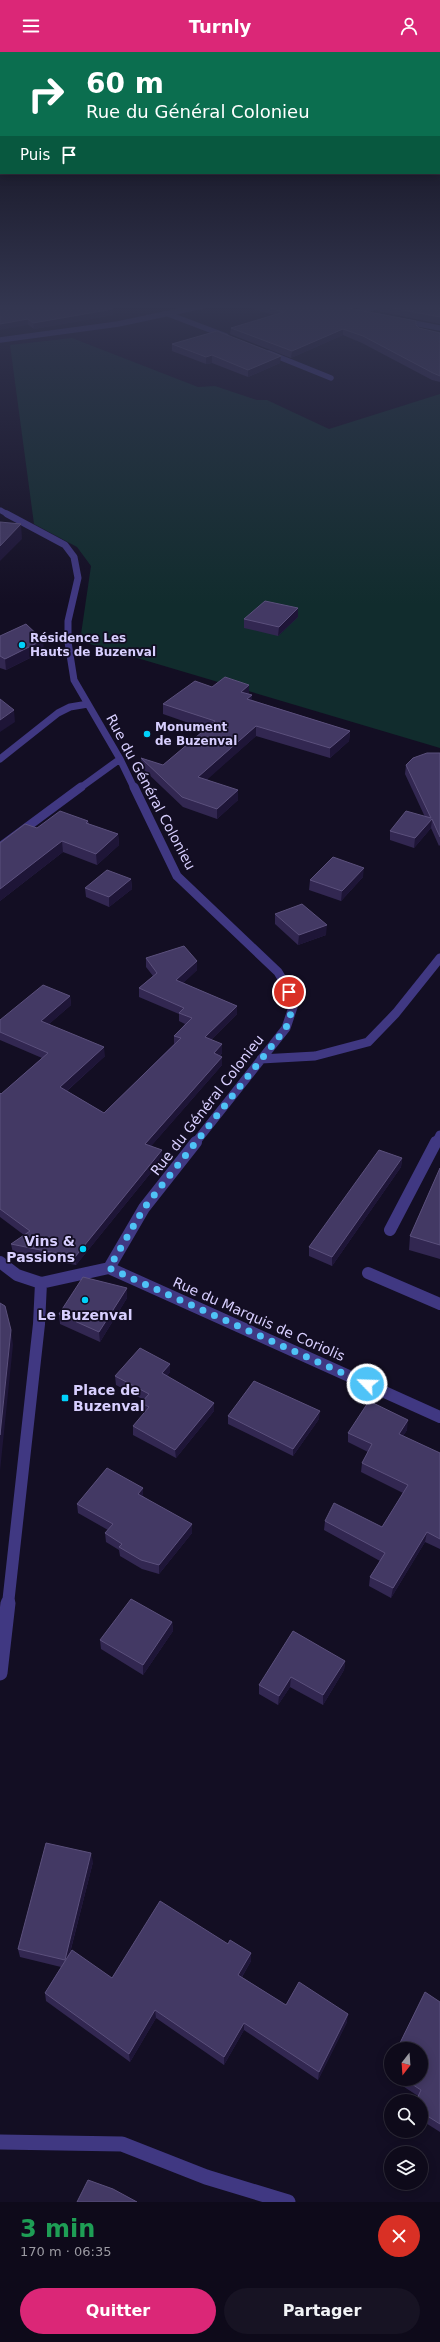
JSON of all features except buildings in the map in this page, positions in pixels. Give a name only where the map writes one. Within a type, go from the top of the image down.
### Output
[{"type":"street","name":"Rue du Général Colonieu","points":[[0,510],[65,545],[74,557],[78,578],[68,621],[68,642],[74,680],[120,759],[177,876],[278,972],[295,1001],[286,1028],[144,1208],[109,1268]]},
{"type":"street","points":[[0,759],[58,713],[70,707],[88,704]]},
{"type":"street","points":[[0,847],[120,759]]},
{"type":"street","points":[[261,1059],[316,1056],[368,1042],[396,1013],[440,958]]},
{"type":"street","points":[[390,1230],[440,1135]]},
{"type":"street","points":[[1,1263],[17,1275],[41,1283],[109,1268]]},
{"type":"street","name":"Rue du Marquis de Coriolis","points":[[109,1268],[440,1417]]},
{"type":"street","points":[[368,1273],[440,1304]]},
{"type":"street","points":[[0,1673],[39,1324],[41,1283]]},
{"type":"street","points":[[0,2142],[28,2141],[122,2144],[206,2177],[288,2202]]},
{"type":"green space","points":[[18,404],[276,404],[329,429],[407,404],[440,404],[440,748],[80,641],[91,566],[77,547],[34,524]]},
{"type":"place","name":"Résidence Les Hauts de Buzenval","points":[[22,645]]},
{"type":"place","name":"Monument de Buzenval","points":[[147,734]]},
{"type":"place","name":"Vins & Passions","points":[[83,1249]]},
{"type":"place","name":"Le Buzenval","points":[[85,1300]]},
{"type":"place","name":"Place de Buzenval","points":[[65,1398]]},
{"type":"route","points":[[289,992],[295,1001],[286,1028],[144,1208],[109,1268],[367,1384]]}]
